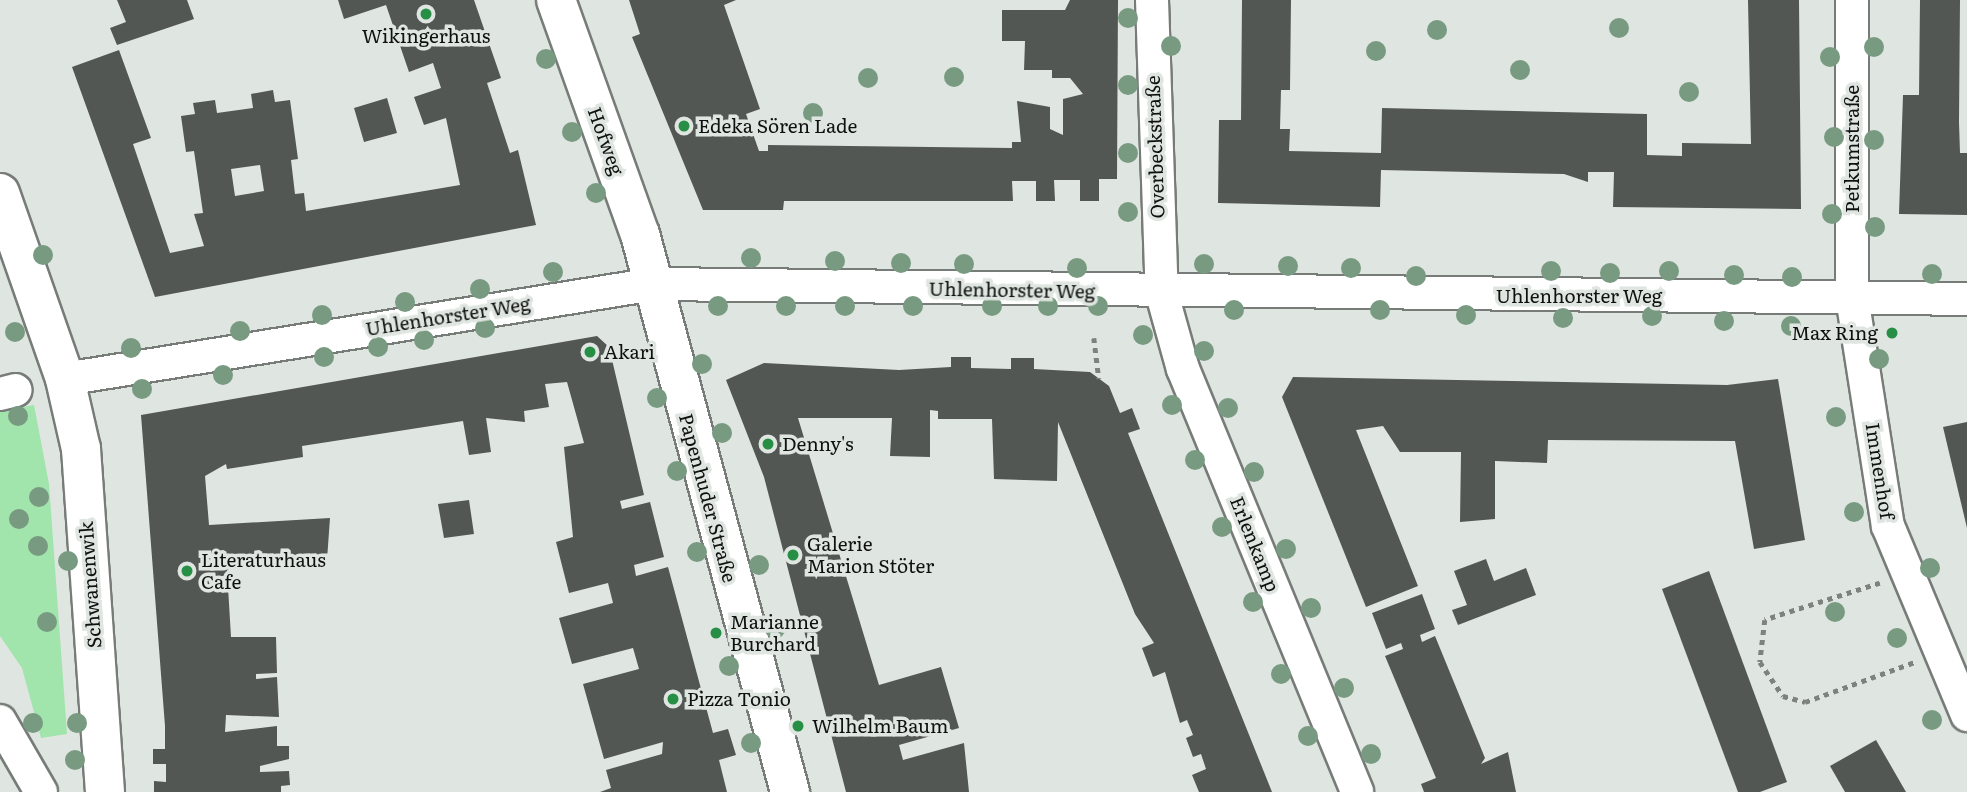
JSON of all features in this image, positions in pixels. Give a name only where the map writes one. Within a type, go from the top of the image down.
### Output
[{"type":"street","name":"Hofweg","points":[[555,0],[654,284]]},
{"type":"street","name":"Overbeckstraße","points":[[1152,0],[1162,294]]},
{"type":"street","name":"Petkumstraße","points":[[1852,0],[1852,297]]},
{"type":"street","name":"Schwanenwik","points":[[0,193],[65,379],[81,449],[104,792]]},
{"type":"street","name":"Uhlenhorster Weg","points":[[65,379],[654,284],[1162,294],[1967,299]]},
{"type":"street","name":"Papenhuder Straße","points":[[654,284],[790,792]]},
{"type":"street","name":"Erlenkamp","points":[[1162,294],[1183,369],[1357,792]]},
{"type":"street","name":"Immenhof","points":[[1852,297],[1888,526],[1967,715]]},
{"type":"street","points":[[0,721],[41,792]]},
{"type":"path","points":[[1094,338],[1100,379]]},
{"type":"path","points":[[1908,575],[1765,620],[1760,662],[1783,696],[1805,702],[1939,653]]},
{"type":"green space","points":[[34,405],[49,484],[67,734],[41,738],[22,668],[0,636],[0,411]]},
{"type":"building","points":[[117,0],[187,0],[194,19],[117,45],[110,28],[126,22]]},
{"type":"building","points":[[338,0],[474,0],[501,78],[487,83],[510,153],[518,150],[536,225],[155,297],[72,67],[119,50],[151,138],[133,144],[170,253],[204,246],[194,214],[203,213],[194,151],[186,152],[181,116],[195,114],[193,103],[215,100],[217,113],[253,108],[251,94],[273,90],[275,102],[290,100],[298,159],[291,160],[295,194],[304,193],[306,211],[460,185],[446,118],[424,125],[414,97],[441,88],[433,63],[409,72],[386,5],[344,19]],"holes":[[[260,165],[264,191],[235,196],[231,169]]]},
{"type":"building","points":[[629,0],[736,0],[724,5],[760,109],[746,114],[759,151],[768,151],[768,145],[1012,148],[1012,142],[1021,142],[1017,101],[1050,107],[1050,129],[1063,135],[1063,99],[1083,94],[1070,78],[1052,78],[1052,70],[1024,70],[1025,41],[1002,41],[1002,10],[1065,10],[1070,0],[1118,0],[1117,179],[1099,179],[1099,201],[1080,201],[1080,180],[1054,180],[1055,201],[1036,201],[1036,181],[1012,181],[1013,201],[784,201],[783,210],[703,210],[632,37],[640,34]]},
{"type":"building","points":[[1242,0],[1291,0],[1290,90],[1281,90],[1280,129],[1290,129],[1289,151],[1381,153],[1382,108],[1647,114],[1647,155],[1682,156],[1682,143],[1751,144],[1748,0],[1799,0],[1801,209],[1613,207],[1614,172],[1588,172],[1588,182],[1564,174],[1381,170],[1380,207],[1218,203],[1219,120],[1241,120]]},
{"type":"building","points":[[1920,0],[1960,0],[1960,153],[1967,153],[1967,215],[1899,214],[1903,95],[1919,95]]},
{"type":"building","points":[[387,98],[397,133],[364,142],[354,108]]},
{"type":"building","points":[[597,336],[609,347],[644,495],[620,501],[622,509],[650,502],[664,557],[634,565],[636,576],[668,567],[713,733],[728,729],[736,755],[719,760],[727,792],[600,792],[611,788],[606,770],[662,754],[663,742],[604,759],[583,684],[639,669],[633,648],[572,664],[559,618],[613,603],[608,583],[569,593],[556,542],[573,537],[564,447],[584,443],[567,382],[545,384],[549,407],[524,411],[525,422],[486,418],[491,452],[469,455],[463,421],[302,446],[303,457],[227,469],[226,464],[205,476],[209,525],[330,518],[327,560],[227,570],[231,637],[276,637],[277,673],[256,674],[256,679],[277,677],[279,717],[226,715],[225,732],[277,726],[277,746],[289,746],[289,759],[260,766],[260,772],[289,771],[290,785],[281,786],[281,792],[154,792],[154,781],[166,782],[166,764],[153,764],[153,749],[165,749],[165,726],[141,415]]},
{"type":"building","points":[[951,357],[971,357],[971,368],[1011,369],[1011,358],[1034,358],[1034,369],[1090,372],[1109,386],[1120,413],[1132,408],[1140,429],[1128,433],[1272,792],[1199,792],[1192,775],[1206,769],[1201,754],[1193,757],[1186,738],[1193,735],[1187,720],[1180,723],[1165,672],[1153,677],[1142,648],[1154,643],[1135,614],[1058,422],[1057,481],[994,479],[992,419],[938,419],[938,411],[930,410],[930,457],[890,456],[892,418],[798,418],[879,685],[941,667],[959,728],[899,745],[903,760],[964,743],[969,792],[846,792],[764,477],[726,380],[764,363],[899,370],[951,367]]},
{"type":"building","points":[[1293,377],[1727,385],[1778,379],[1805,540],[1754,549],[1735,441],[1548,440],[1547,463],[1495,461],[1495,519],[1460,522],[1461,452],[1400,452],[1383,426],[1356,430],[1418,586],[1366,607],[1282,397]]},
{"type":"building","points":[[1967,422],[1967,528],[1943,427]]},
{"type":"building","points":[[469,500],[474,534],[444,538],[438,504]]},
{"type":"building","points":[[1486,559],[1494,581],[1526,568],[1536,595],[1458,625],[1452,610],[1467,605],[1454,571]]},
{"type":"building","points":[[1709,571],[1787,782],[1760,792],[1738,792],[1662,589]]},
{"type":"building","points":[[1422,594],[1435,629],[1420,635],[1422,642],[1435,636],[1485,758],[1481,764],[1508,752],[1516,792],[1424,792],[1421,784],[1436,778],[1385,656],[1403,649],[1401,643],[1386,649],[1372,613]]},
{"type":"building","points":[[1876,740],[1906,792],[1845,792],[1830,766]]},
{"type":"place","name":"Wikingerhaus","points":[[426,14]]},
{"type":"place","name":"Edeka Sören Lade","points":[[684,126]]},
{"type":"place","name":"Max Ring","points":[[1892,333]]},
{"type":"place","name":"Akari","points":[[590,352]]},
{"type":"place","name":"Denny's","points":[[768,444]]},
{"type":"place","name":"Galerie Marion Stöter","points":[[793,555]]},
{"type":"place","name":"Literaturhaus Cafe","points":[[187,571]]},
{"type":"place","name":"Marianne Burchard","points":[[716,633]]},
{"type":"place","name":"Pizza Tonio","points":[[673,699]]},
{"type":"place","name":"Wilhelm Baum","points":[[798,726]]}]
